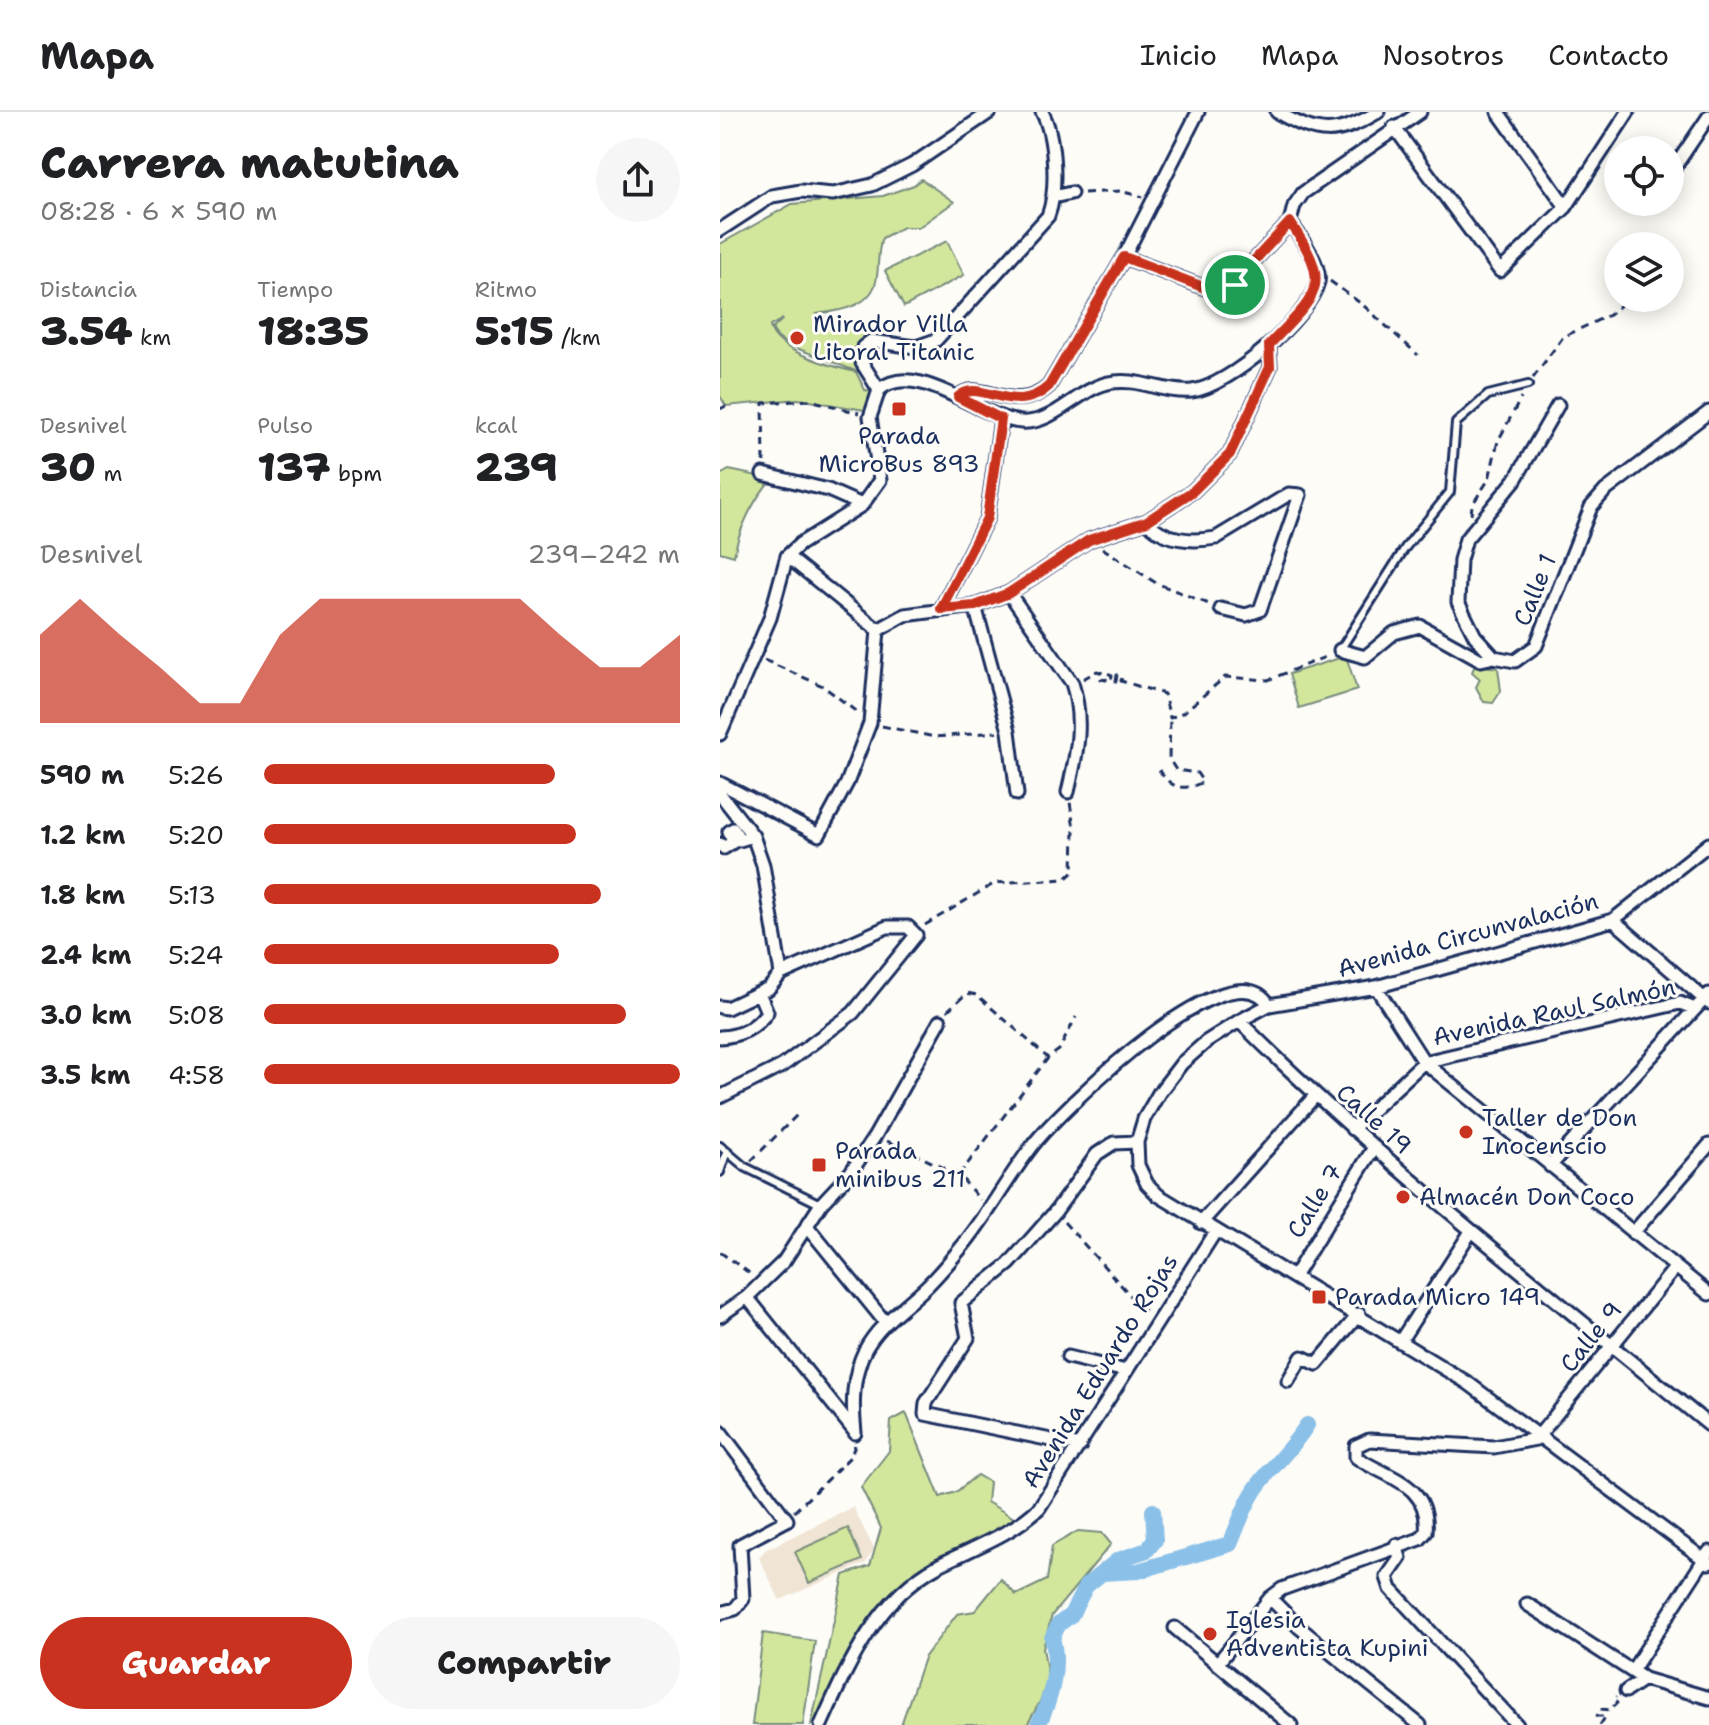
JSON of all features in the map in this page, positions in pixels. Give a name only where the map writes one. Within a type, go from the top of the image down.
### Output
[{"type":"street","points":[[720,230],[772,196],[801,191],[833,194],[872,185],[912,165],[990,112]]},
{"type":"street","points":[[879,390],[862,363],[863,347],[871,341],[916,347],[936,340],[1048,216],[1053,197],[1050,138],[1042,112]]},
{"type":"street","points":[[958,397],[972,390],[1012,400],[1036,398],[1049,386],[1124,257],[1198,112]]},
{"type":"street","points":[[1277,112],[1303,126],[1325,132],[1344,131],[1378,112]]},
{"type":"street","points":[[1124,257],[1216,292],[1226,291],[1290,222],[1294,206],[1303,193],[1394,127],[1420,112]]},
{"type":"street","points":[[1498,112],[1566,207]]},
{"type":"street","points":[[1394,127],[1500,271],[1566,207],[1628,112]]},
{"type":"street","points":[[1684,153],[1709,116]]},
{"type":"street","points":[[1053,197],[1071,193]]},
{"type":"street","points":[[879,390],[905,380],[958,397],[1001,419],[1024,423],[1041,420],[1107,383],[1130,381],[1189,391],[1202,389],[1269,345],[1294,319],[1318,278],[1303,242],[1290,222]]},
{"type":"street","points":[[878,630],[905,615],[975,606],[1009,593],[1089,540],[1147,521],[1193,491],[1230,454],[1270,367],[1269,345]]},
{"type":"street","points":[[720,734],[770,618],[787,556],[800,544],[862,505],[874,492],[881,470],[870,417],[879,390]]},
{"type":"street","points":[[1340,650],[1356,651],[1365,657],[1394,633],[1420,626],[1481,660],[1494,657],[1475,636],[1458,602],[1460,560],[1466,539],[1515,480],[1558,405]]},
{"type":"street","name":"Calle 1","points":[[1494,657],[1515,661],[1536,646],[1591,507],[1605,491],[1709,412]]},
{"type":"street","points":[[941,609],[987,518],[1001,419]]},
{"type":"street","points":[[763,474],[828,490],[862,505]]},
{"type":"street","points":[[1147,521],[1171,536],[1205,540],[1216,538],[1289,494],[1300,495],[1260,610],[1246,615],[1221,609]]},
{"type":"street","points":[[787,556],[878,630]]},
{"type":"street","points":[[1009,593],[1072,683],[1079,717],[1079,747],[1068,792]]},
{"type":"street","points":[[975,606],[1009,731],[1017,794]]},
{"type":"street","points":[[720,783],[819,835],[847,783],[870,723],[878,630]]},
{"type":"street","points":[[720,794],[753,836],[763,865],[781,974]]},
{"type":"street","points":[[720,844],[724,848],[733,842],[729,832],[733,829],[740,840],[753,836]]},
{"type":"street","name":"Avenida Circunvalación","points":[[1137,1142],[1159,1093],[1182,1063],[1206,1042],[1269,1005],[1376,987],[1613,920],[1709,844]]},
{"type":"street","points":[[1550,1166],[1707,998],[1613,920]]},
{"type":"street","points":[[720,1007],[727,1008],[759,993],[776,983],[781,974],[887,927],[908,927],[915,931],[914,942],[853,1013],[782,1066],[720,1097]]},
{"type":"street","points":[[1376,987],[1424,1062],[1709,1294]]},
{"type":"street","points":[[855,1433],[853,1413],[857,1370],[885,1322],[928,1285],[990,1212],[1035,1143],[1059,1115],[1167,1022],[1192,1005],[1227,994],[1252,991],[1264,997],[1269,1005]]},
{"type":"street","points":[[720,1037],[736,1036],[763,1017],[767,1012],[759,993]]},
{"type":"street","name":"Avenida Raul Salmón","points":[[1352,1129],[1424,1062],[1680,1003],[1695,1009]]},
{"type":"street","points":[[720,1316],[747,1297],[784,1261],[821,1204],[851,1172],[940,1021]]},
{"type":"street","name":"Calle 19","points":[[1239,1021],[1315,1096],[1470,1233],[1709,1425]]},
{"type":"street","points":[[1201,1223],[1315,1096]]},
{"type":"street","points":[[1080,1446],[925,1414],[926,1403],[968,1338],[961,1303],[1009,1264],[1055,1212],[1084,1169],[1104,1149],[1114,1143],[1137,1142],[1138,1165],[1147,1184],[1215,1232],[1295,1275],[1401,1340],[1541,1434],[1707,1558],[1632,1671]]},
{"type":"street","points":[[1633,1233],[1709,1145]]},
{"type":"street","name":"Calle 7","points":[[1295,1275],[1373,1149]]},
{"type":"street","points":[[807,1226],[885,1322]]},
{"type":"street","name":"Avenida Eduardo Rojas","points":[[821,1725],[867,1633],[884,1611],[938,1566],[1023,1523],[1039,1508],[1215,1232]]},
{"type":"street","points":[[1401,1340],[1470,1233]]},
{"type":"street","name":"Calle 9","points":[[1541,1434],[1675,1268]]},
{"type":"street","points":[[747,1297],[855,1433]]},
{"type":"street","points":[[1288,1381],[1302,1357],[1317,1364],[1359,1314]]},
{"type":"street","points":[[1068,1357],[1126,1371]]},
{"type":"street","points":[[720,1431],[787,1520],[740,1545],[743,1599],[735,1609],[720,1613]]},
{"type":"street","points":[[1217,1664],[1270,1598],[1290,1584],[1420,1539],[1426,1532],[1422,1509],[1403,1481],[1356,1457],[1354,1452],[1360,1442],[1494,1447],[1529,1441],[1541,1434]]},
{"type":"street","points":[[1396,1545],[1400,1558],[1387,1577],[1391,1589],[1517,1725]]},
{"type":"street","points":[[1270,1598],[1300,1628],[1420,1725]]},
{"type":"street","points":[[1527,1604],[1644,1679],[1709,1698]]},
{"type":"street","points":[[1175,1628],[1291,1725]]},
{"type":"street","points":[[1626,1691],[1644,1679]]},
{"type":"lane","points":[[1340,650],[1405,548],[1450,492],[1456,423],[1488,395],[1528,385]]},
{"type":"lane","points":[[720,1146],[745,1167],[821,1204]]},
{"type":"lane","points":[[720,1172],[727,1151]]},
{"type":"path","points":[[1071,193],[1120,191],[1151,199]]},
{"type":"path","points":[[1318,278],[1332,282],[1353,297],[1418,355]]},
{"type":"path","points":[[1476,525],[1470,510],[1485,488],[1498,441],[1528,385],[1563,337],[1613,312]]},
{"type":"path","points":[[763,474],[763,403],[810,400],[870,417]]},
{"type":"path","points":[[720,409],[726,406]]},
{"type":"path","points":[[1089,540],[1156,583],[1221,609]]},
{"type":"path","points":[[1170,718],[1184,712],[1225,677],[1268,680],[1340,650]]},
{"type":"path","points":[[1072,683],[1097,671],[1103,673],[1101,679],[1106,680],[1107,673],[1112,675],[1111,681],[1116,681],[1117,675],[1122,677],[1121,681],[1164,694],[1170,718],[1169,759],[1176,770],[1197,773],[1203,782],[1187,788],[1175,787],[1166,782],[1159,770]]},
{"type":"path","points":[[915,931],[995,883],[1065,879],[1073,872],[1074,829],[1068,792]]},
{"type":"path","points":[[940,1021],[953,1003],[972,993],[1048,1058]]},
{"type":"path","points":[[959,1175],[1048,1058],[1059,1050],[1076,1017]]},
{"type":"path","points":[[745,1167],[799,1113]]},
{"type":"path","points":[[875,1136],[959,1175],[990,1212]]},
{"type":"path","points":[[1055,1212],[1117,1277],[1140,1308],[1157,1320]]},
{"type":"path","points":[[720,1252],[736,1260],[756,1281]]},
{"type":"path","points":[[787,1520],[851,1456],[855,1433]]},
{"type":"path","points":[[1600,1725],[1606,1716],[1597,1716],[1600,1709],[1610,1710],[1617,1703],[1613,1700],[1626,1691]]},
{"type":"shaded area","points":[[853,1507],[874,1549],[866,1563],[780,1600],[759,1558],[765,1550]]},
{"type":"green space","points":[[921,179],[954,202],[919,227],[903,227],[882,238],[875,286],[863,300],[846,309],[816,314],[866,331],[858,372],[778,338],[772,329],[783,319],[770,326],[774,335],[793,350],[820,362],[856,372],[865,390],[875,392],[877,412],[798,399],[726,406],[720,396],[720,244],[792,204],[883,196],[914,185]]},
{"type":"green space","points":[[947,241],[964,275],[904,307],[885,271]]},
{"type":"green space","points":[[729,470],[772,479],[748,515],[734,556],[720,552],[720,475]]},
{"type":"green space","points":[[1346,656],[1357,690],[1299,708],[1289,674]]},
{"type":"green space","points":[[1475,665],[1498,668],[1501,691],[1493,703],[1484,702],[1476,687],[1480,679],[1472,672]]},
{"type":"green space","points":[[906,1413],[940,1497],[956,1492],[977,1475],[989,1482],[987,1502],[1019,1521],[904,1591],[884,1613],[826,1725],[811,1725],[844,1575],[870,1566],[881,1528],[861,1487],[889,1451],[891,1421]]},
{"type":"green space","points":[[848,1528],[862,1560],[809,1583],[795,1552]]},
{"type":"green space","points":[[1078,1531],[1102,1533],[1111,1544],[1052,1615],[1043,1648],[1048,1677],[1041,1700],[1027,1725],[901,1725],[924,1658],[957,1614],[975,1611],[1001,1579],[1016,1595],[1047,1580],[1052,1546]]},
{"type":"green space","points":[[763,1633],[815,1641],[803,1725],[752,1725]]},
{"type":"waterway","points":[[1102,1573],[1138,1571],[1230,1544],[1255,1490],[1307,1425]]},
{"type":"waterway","points":[[1038,1725],[1053,1683],[1055,1660],[1052,1638],[1059,1624],[1071,1615],[1086,1586],[1118,1560],[1147,1550],[1155,1540],[1153,1511]]},
{"type":"place","name":"Mirador Villa Litoral Titanic","points":[[797,338]]},
{"type":"place","name":"Parada MicroBus 893","points":[[899,409]]},
{"type":"place","name":"Taller de Don Inocenscio","points":[[1466,1132]]},
{"type":"place","name":"Parada minibus 211","points":[[819,1165]]},
{"type":"place","name":"Almacén Don Coco","points":[[1403,1197]]},
{"type":"place","name":"Parada Micro 149","points":[[1319,1297]]},
{"type":"place","name":"Iglesia Adventista Kupini","points":[[1210,1634]]},
{"type":"route","points":[[1290,222],[1303,242],[1318,282],[1294,319],[1269,345],[1270,367],[1230,454],[1193,491],[1147,521],[1089,540],[1009,593],[975,606],[941,609],[987,518],[1001,419],[958,397],[961,393],[972,390],[1025,401],[1036,398],[1049,386],[1124,257],[1216,292],[1226,291],[1235,285],[1281,228],[1290,222]]}]
